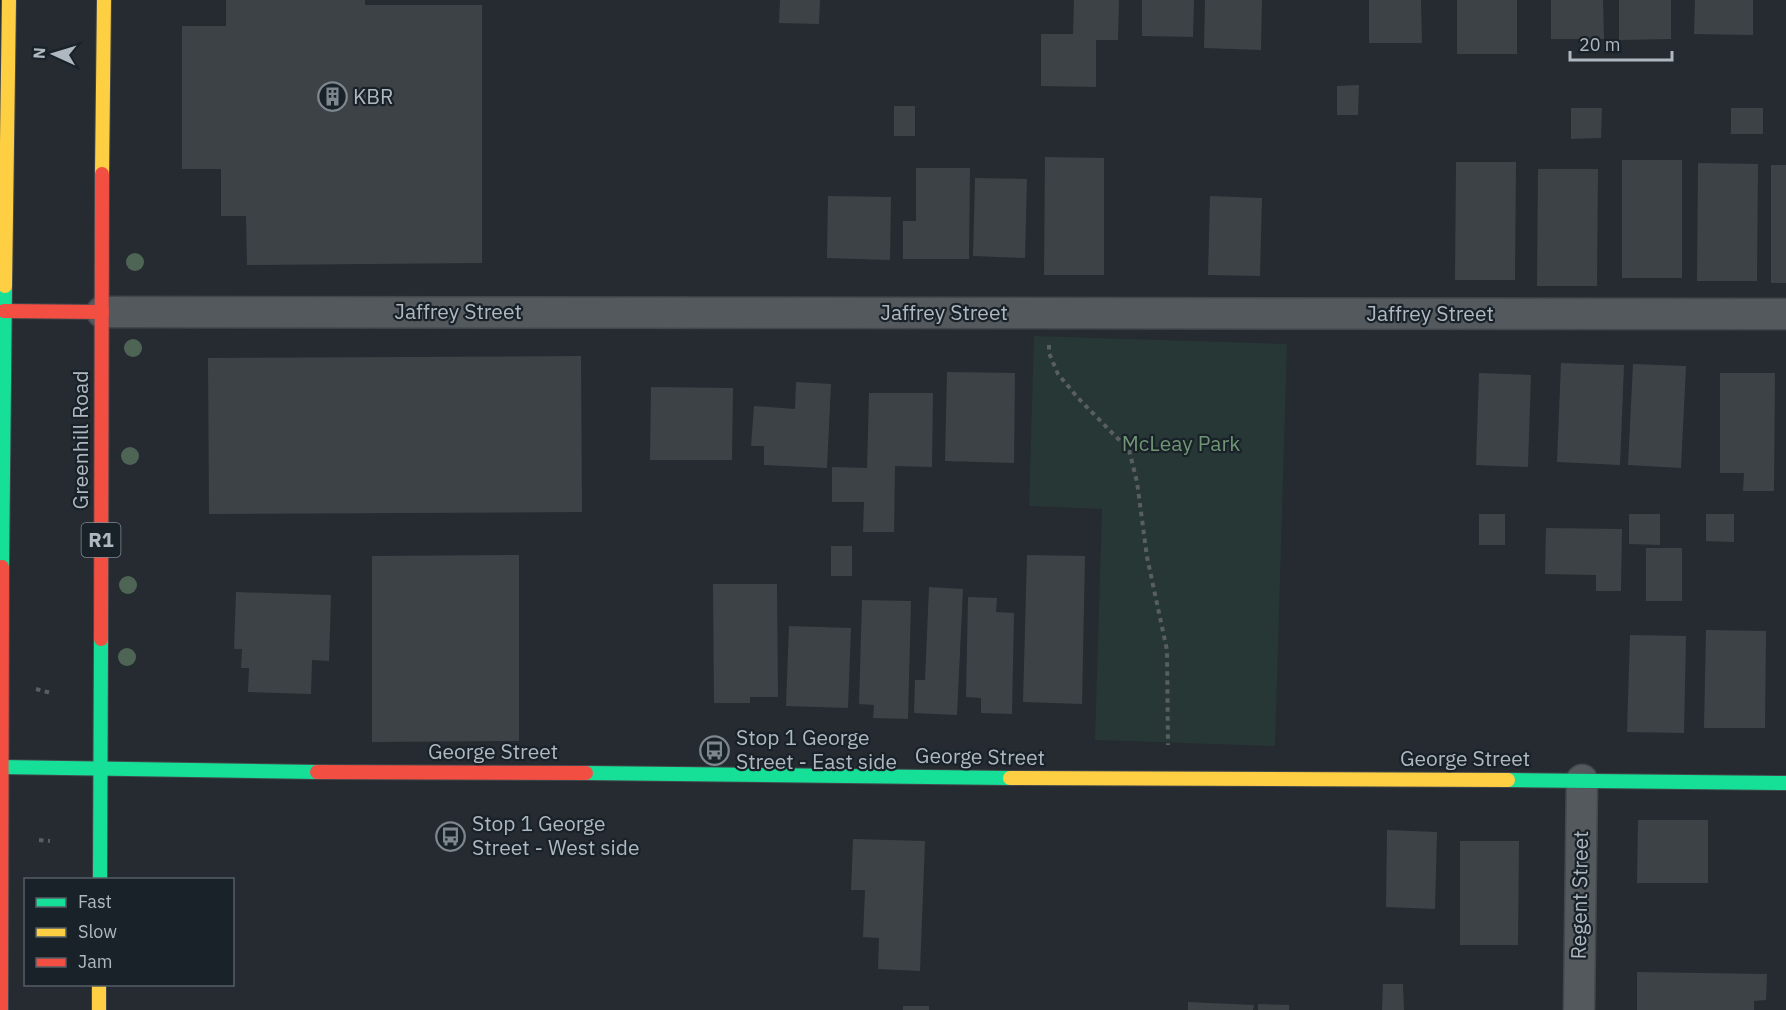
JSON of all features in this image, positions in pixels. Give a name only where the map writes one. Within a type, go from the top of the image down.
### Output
[{"type":"main road","points":[[1,1010],[4,311],[9,0]]},
{"type":"main road","name":"Greenhill Road","points":[[100,878],[104,0]]},
{"type":"main road","points":[[4,311],[102,312]]},
{"type":"main road","name":"George Street","points":[[1,767],[404,773],[1786,783]]},
{"type":"main road","points":[[99,986],[99,1010]]},
{"type":"street","name":"Jaffrey Street","points":[[102,312],[1786,314]]},
{"type":"street","name":"Regent Street","points":[[1579,1010],[1582,780]]},
{"type":"path","points":[[1049,313],[1049,353],[1058,374],[1078,398],[1130,450],[1147,557],[1167,650],[1168,779]]},
{"type":"path","points":[[36,689],[51,693]]},
{"type":"path","points":[[39,840],[50,841]]},
{"type":"green space","name":"McLeay Park","points":[[1034,336],[1287,344],[1275,746],[1095,740],[1102,509],[1029,506]]},
{"type":"building","name":"KBR","points":[[226,0],[365,0],[365,5],[482,5],[482,263],[247,265],[246,216],[221,216],[221,169],[182,169],[182,26],[226,26]]},
{"type":"building","points":[[780,0],[820,0],[819,24],[779,23]]},
{"type":"building","points":[[1074,0],[1119,0],[1118,40],[1096,40],[1096,87],[1041,86],[1041,34],[1073,34]]},
{"type":"building","points":[[1142,0],[1194,0],[1193,37],[1142,36]]},
{"type":"building","points":[[1205,0],[1262,0],[1261,50],[1204,48]]},
{"type":"building","points":[[1369,0],[1421,0],[1422,43],[1369,43]]},
{"type":"building","points":[[1457,0],[1517,0],[1517,54],[1457,54]]},
{"type":"building","points":[[1551,0],[1603,0],[1604,39],[1551,39]]},
{"type":"building","points":[[1619,0],[1671,0],[1671,39],[1619,40]]},
{"type":"building","points":[[1695,0],[1753,0],[1753,35],[1694,34]]},
{"type":"building","points":[[1359,85],[1358,115],[1337,115],[1337,86]]},
{"type":"building","points":[[894,106],[915,106],[915,136],[894,136]]},
{"type":"building","points":[[1571,108],[1602,108],[1601,138],[1571,139]]},
{"type":"building","points":[[1731,108],[1763,108],[1763,134],[1731,134]]},
{"type":"building","points":[[1045,157],[1104,158],[1104,275],[1044,275]]},
{"type":"building","points":[[1622,160],[1682,160],[1682,278],[1622,278]]},
{"type":"building","points":[[1456,162],[1516,162],[1515,280],[1455,280]]},
{"type":"building","points":[[1698,163],[1758,164],[1757,281],[1697,281]]},
{"type":"building","points":[[1771,165],[1786,165],[1786,283],[1771,283]]},
{"type":"building","points":[[916,168],[970,168],[969,259],[903,259],[903,221],[916,221]]},
{"type":"building","points":[[1538,169],[1598,169],[1597,286],[1537,286]]},
{"type":"building","points":[[975,178],[1027,179],[1025,258],[973,256]]},
{"type":"building","points":[[828,196],[891,197],[890,260],[827,258]]},
{"type":"building","points":[[1210,196],[1262,198],[1260,276],[1208,275]]},
{"type":"building","points":[[581,356],[582,512],[209,514],[208,358]]},
{"type":"building","points":[[1561,363],[1624,365],[1620,465],[1557,462]]},
{"type":"building","points":[[1633,364],[1686,366],[1681,468],[1628,465]]},
{"type":"building","points":[[947,372],[1015,373],[1014,463],[945,461]]},
{"type":"building","points":[[1479,373],[1531,375],[1528,467],[1476,465]]},
{"type":"building","points":[[1720,373],[1775,373],[1774,491],[1743,491],[1744,473],[1720,473]]},
{"type":"building","points":[[796,382],[831,384],[827,468],[764,465],[764,446],[751,446],[754,406],[795,409]]},
{"type":"building","points":[[651,387],[733,388],[732,460],[650,460]]},
{"type":"building","points":[[869,393],[933,393],[932,467],[895,466],[894,532],[863,532],[864,502],[832,502],[832,467],[867,468]]},
{"type":"building","points":[[1479,514],[1505,514],[1505,545],[1479,545]]},
{"type":"building","points":[[1629,514],[1660,514],[1660,545],[1629,544]]},
{"type":"building","points":[[1706,514],[1734,514],[1734,542],[1706,541]]},
{"type":"building","points":[[1546,528],[1622,529],[1621,591],[1596,591],[1596,575],[1545,574]]},
{"type":"building","points":[[831,546],[852,546],[852,576],[831,576]]},
{"type":"building","points":[[1646,548],[1682,548],[1682,601],[1646,601]]},
{"type":"building","points":[[519,555],[519,741],[372,742],[372,556]]},
{"type":"building","points":[[1027,555],[1085,556],[1082,704],[1023,702]]},
{"type":"building","points":[[713,584],[777,584],[778,697],[750,697],[750,703],[714,703]]},
{"type":"building","points":[[929,587],[963,589],[957,715],[914,713],[915,680],[925,680]]},
{"type":"building","points":[[236,592],[331,595],[329,661],[312,660],[311,694],[248,692],[249,668],[241,668],[242,649],[234,649]]},
{"type":"building","points":[[968,597],[997,598],[996,612],[1014,613],[1012,714],[981,713],[981,698],[966,697]]},
{"type":"building","points":[[862,600],[911,601],[908,719],[873,718],[874,705],[859,704]]},
{"type":"building","points":[[789,626],[851,628],[848,708],[786,706]]},
{"type":"building","points":[[1706,630],[1766,631],[1765,728],[1704,728]]},
{"type":"building","points":[[1630,635],[1686,636],[1684,733],[1627,732]]},
{"type":"building","points":[[1638,820],[1708,820],[1708,883],[1637,883]]},
{"type":"building","points":[[1387,830],[1437,832],[1435,909],[1386,907]]},
{"type":"building","points":[[853,839],[925,841],[920,971],[878,969],[879,938],[863,937],[865,890],[851,890]]},
{"type":"building","points":[[1460,841],[1519,841],[1518,945],[1460,945]]},
{"type":"building","points":[[1637,972],[1767,974],[1766,1000],[1754,1001],[1754,1010],[1637,1010]]},
{"type":"building","points":[[1383,984],[1403,984],[1404,1010],[1382,1010]]},
{"type":"building","points":[[1188,1002],[1254,1005],[1253,1010],[1188,1010]]},
{"type":"building","points":[[1258,1004],[1289,1005],[1289,1010],[1258,1010]]},
{"type":"building","points":[[903,1006],[929,1006],[929,1010],[903,1010]]},
{"type":"traffic: fast","points":[[2,567],[5,286]]},
{"type":"traffic: fast","points":[[100,878],[101,639]]},
{"type":"traffic: fast","points":[[0,767],[317,772]]},
{"type":"traffic: fast","points":[[586,773],[1010,778]]},
{"type":"traffic: fast","points":[[1508,780],[1786,783]]},
{"type":"traffic: slow","points":[[5,286],[9,0]]},
{"type":"traffic: slow","points":[[102,174],[104,0]]},
{"type":"traffic: slow","points":[[1010,778],[1508,780]]},
{"type":"traffic: slow","points":[[99,986],[99,1010]]},
{"type":"traffic: jam","points":[[101,639],[102,174]]},
{"type":"traffic: jam","points":[[4,311],[102,312]]},
{"type":"traffic: jam","points":[[1,1010],[2,567]]},
{"type":"traffic: jam","points":[[317,772],[586,773]]},
{"type":"place","name":"KBR","points":[[332,97]]},
{"type":"place","name":"Stop 1 George Street - East side","points":[[715,750]]},
{"type":"place","name":"Stop 1 George Street - West side","points":[[451,836]]}]
